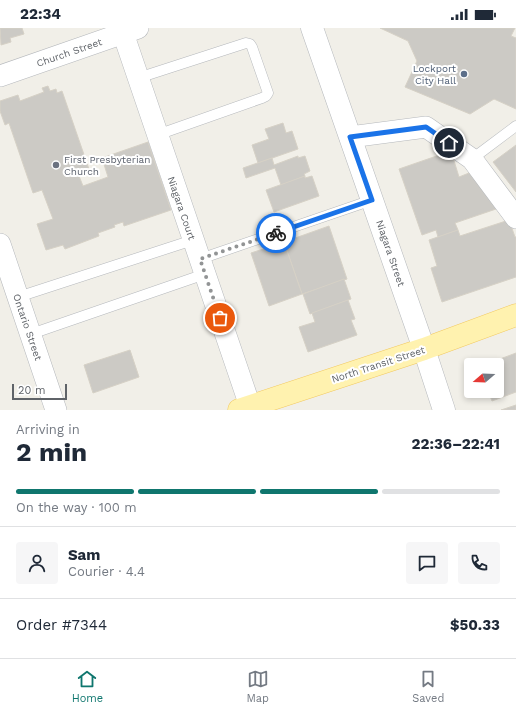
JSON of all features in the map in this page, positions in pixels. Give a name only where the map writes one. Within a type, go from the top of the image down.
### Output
[{"type":"main road","name":"North Transit Street","points":[[244,408],[424,349],[516,315]]},
{"type":"street","name":"Niagara Street","points":[[312,28],[444,410]]},
{"type":"street","name":"Church Street","points":[[0,76],[130,31]]},
{"type":"street","name":"Niagara Court","points":[[130,31],[138,78],[202,267],[244,408]]},
{"type":"street","points":[[350,137],[426,127],[472,158],[516,218]]},
{"type":"street","name":"Ontario Street","points":[[0,244],[56,410]]},
{"type":"lane","points":[[138,78],[246,43],[250,44],[252,47],[268,93],[262,98],[157,135]]},
{"type":"lane","points":[[472,158],[516,126]]},
{"type":"lane","points":[[30,334],[372,200]]},
{"type":"lane","points":[[18,297],[193,240]]},
{"type":"building","points":[[0,28],[22,28],[24,34],[10,38],[11,42],[1,45]]},
{"type":"building","name":"Lockport City Hall","points":[[380,28],[515,28],[511,36],[516,38],[516,109],[494,99],[470,114],[405,87],[417,61],[408,41]]},
{"type":"building","name":"First Presbyterian Church","points":[[48,86],[50,91],[56,89],[57,93],[62,91],[90,172],[79,176],[83,186],[108,177],[102,158],[148,142],[171,210],[124,226],[123,222],[114,225],[115,227],[98,233],[99,236],[65,249],[63,245],[46,250],[37,224],[53,219],[42,190],[33,193],[9,123],[5,125],[0,111],[0,101],[18,95],[20,101],[44,92],[42,88]]},
{"type":"building","points":[[283,123],[286,133],[292,131],[298,149],[258,163],[252,145],[269,139],[265,129]]},
{"type":"building","points":[[516,145],[516,192],[493,162]]},
{"type":"building","points":[[451,151],[459,177],[469,173],[499,208],[455,223],[458,230],[438,237],[436,230],[422,235],[399,169]]},
{"type":"building","points":[[298,156],[298,158],[305,156],[310,171],[304,174],[305,176],[281,185],[275,168],[246,178],[243,168],[272,158],[274,165]]},
{"type":"building","points":[[305,176],[305,178],[312,176],[319,196],[274,212],[266,190]]},
{"type":"building","points":[[509,220],[516,237],[516,277],[442,302],[431,268],[437,266],[429,240],[458,230],[460,236]]},
{"type":"building","points":[[329,226],[347,279],[302,294],[284,242]]},
{"type":"building","points":[[284,242],[302,294],[269,306],[251,253]]},
{"type":"building","points":[[344,279],[351,299],[310,314],[303,294]]},
{"type":"building","points":[[348,300],[355,319],[351,320],[357,335],[308,352],[299,327],[315,322],[312,313]]},
{"type":"building","points":[[130,350],[139,377],[93,393],[84,365]]},
{"type":"building","points":[[516,353],[516,392],[504,396],[504,358],[503,358]]},
{"type":"building","points":[[491,398],[500,398],[492,401]]},
{"type":"building","points":[[516,405],[516,410],[501,410]]},
{"type":"way so far","points":[[220,318],[200,259],[276,233]]},
{"type":"place","name":"Lockport City Hall","points":[[464,74]]},
{"type":"place","name":"First Presbyterian Church","points":[[56,165]]},
{"type":"route","points":[[276,233],[372,200],[350,137],[426,127],[449,143]]}]
